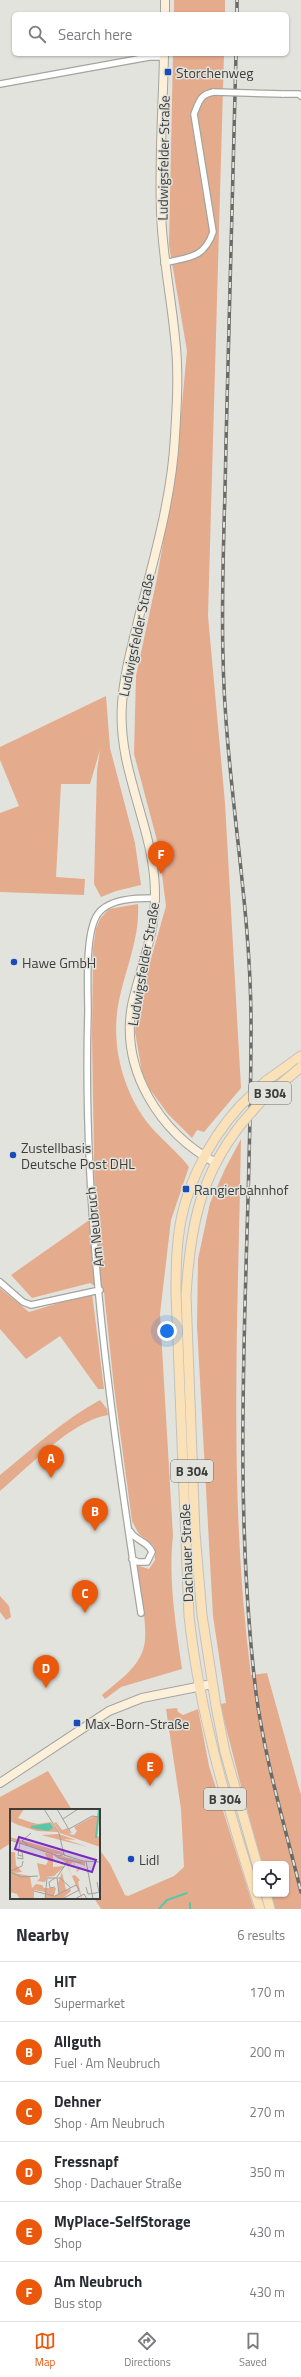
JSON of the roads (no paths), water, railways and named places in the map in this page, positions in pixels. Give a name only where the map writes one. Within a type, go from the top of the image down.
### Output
[{"type":"main road","name":"Dachauer Straße","points":[[200,1686],[189,1616],[176,1293],[178,1239],[188,1197],[205,1157],[226,1121],[260,1085],[301,1056]]},
{"type":"main road","name":"Dachauer Straße","points":[[212,1684],[202,1615],[197,1560],[186,1296],[188,1257],[194,1217],[206,1183],[230,1138],[263,1099],[301,1067]]},
{"type":"main road","name":"B 304","points":[[212,1684],[232,1778],[256,1861]]},
{"type":"main road","name":"B 304","points":[[200,1686],[214,1757],[260,1909]]},
{"type":"main road","points":[[267,1897],[270,1909]]},
{"type":"street","points":[[165,0],[165,12]]},
{"type":"street","points":[[0,84],[156,56]]},
{"type":"street","name":"Ludwigsfelder Straße","points":[[164,56],[160,211],[164,263],[176,341],[176,395],[172,466],[167,501],[131,652],[121,710],[123,750],[129,778],[149,840],[155,898],[150,942],[130,1021],[133,1058],[145,1091],[154,1108],[172,1130],[205,1157],[216,1163]]},
{"type":"street","points":[[164,263],[199,254],[208,246],[212,232],[194,114],[200,99],[205,94],[214,92],[299,94],[301,96]]},
{"type":"street","name":"Am Neubruch","points":[[141,1613],[132,1559],[110,1388],[88,1164],[89,949],[96,916],[108,905],[122,901],[155,898]]},
{"type":"street","points":[[0,1282],[23,1302],[31,1305],[100,1290]]},
{"type":"street","points":[[129,1529],[134,1537],[148,1544],[152,1552],[147,1562],[138,1562],[132,1559]]},
{"type":"street","points":[[0,1783],[109,1711],[142,1698],[212,1684]]},
{"type":"waterway","points":[[159,1909],[167,1900],[187,1893]]},
{"type":"waterway","points":[[190,1903],[190,1909]]},
{"type":"railway","points":[[237,0],[237,12]]},
{"type":"railway","points":[[236,56],[222,603],[223,656],[228,746],[250,972],[250,1101],[243,1440],[244,1524],[248,1609],[256,1693],[270,1768],[301,1892]]},
{"type":"place","name":"Storchenweg","points":[[168,72]]},
{"type":"place","name":"Am Neubruch","points":[[161,874]]},
{"type":"place","name":"Hawe GmbH","points":[[14,962]]},
{"type":"place","name":"Zustellbasis Deutsche Post DHL","points":[[13,1155]]},
{"type":"place","name":"Rangierbahnhof","points":[[186,1189]]},
{"type":"place","name":"HIT","points":[[51,1478]]},
{"type":"place","name":"Allguth","points":[[95,1531]]},
{"type":"place","name":"Dehner","points":[[85,1613]]},
{"type":"place","name":"Fressnapf","points":[[46,1688]]},
{"type":"place","name":"Max-Born-Straße","points":[[77,1723]]},
{"type":"place","name":"MyPlace-SelfStorage","points":[[150,1786]]},
{"type":"place","name":"Lidl","points":[[131,1859]]}]
